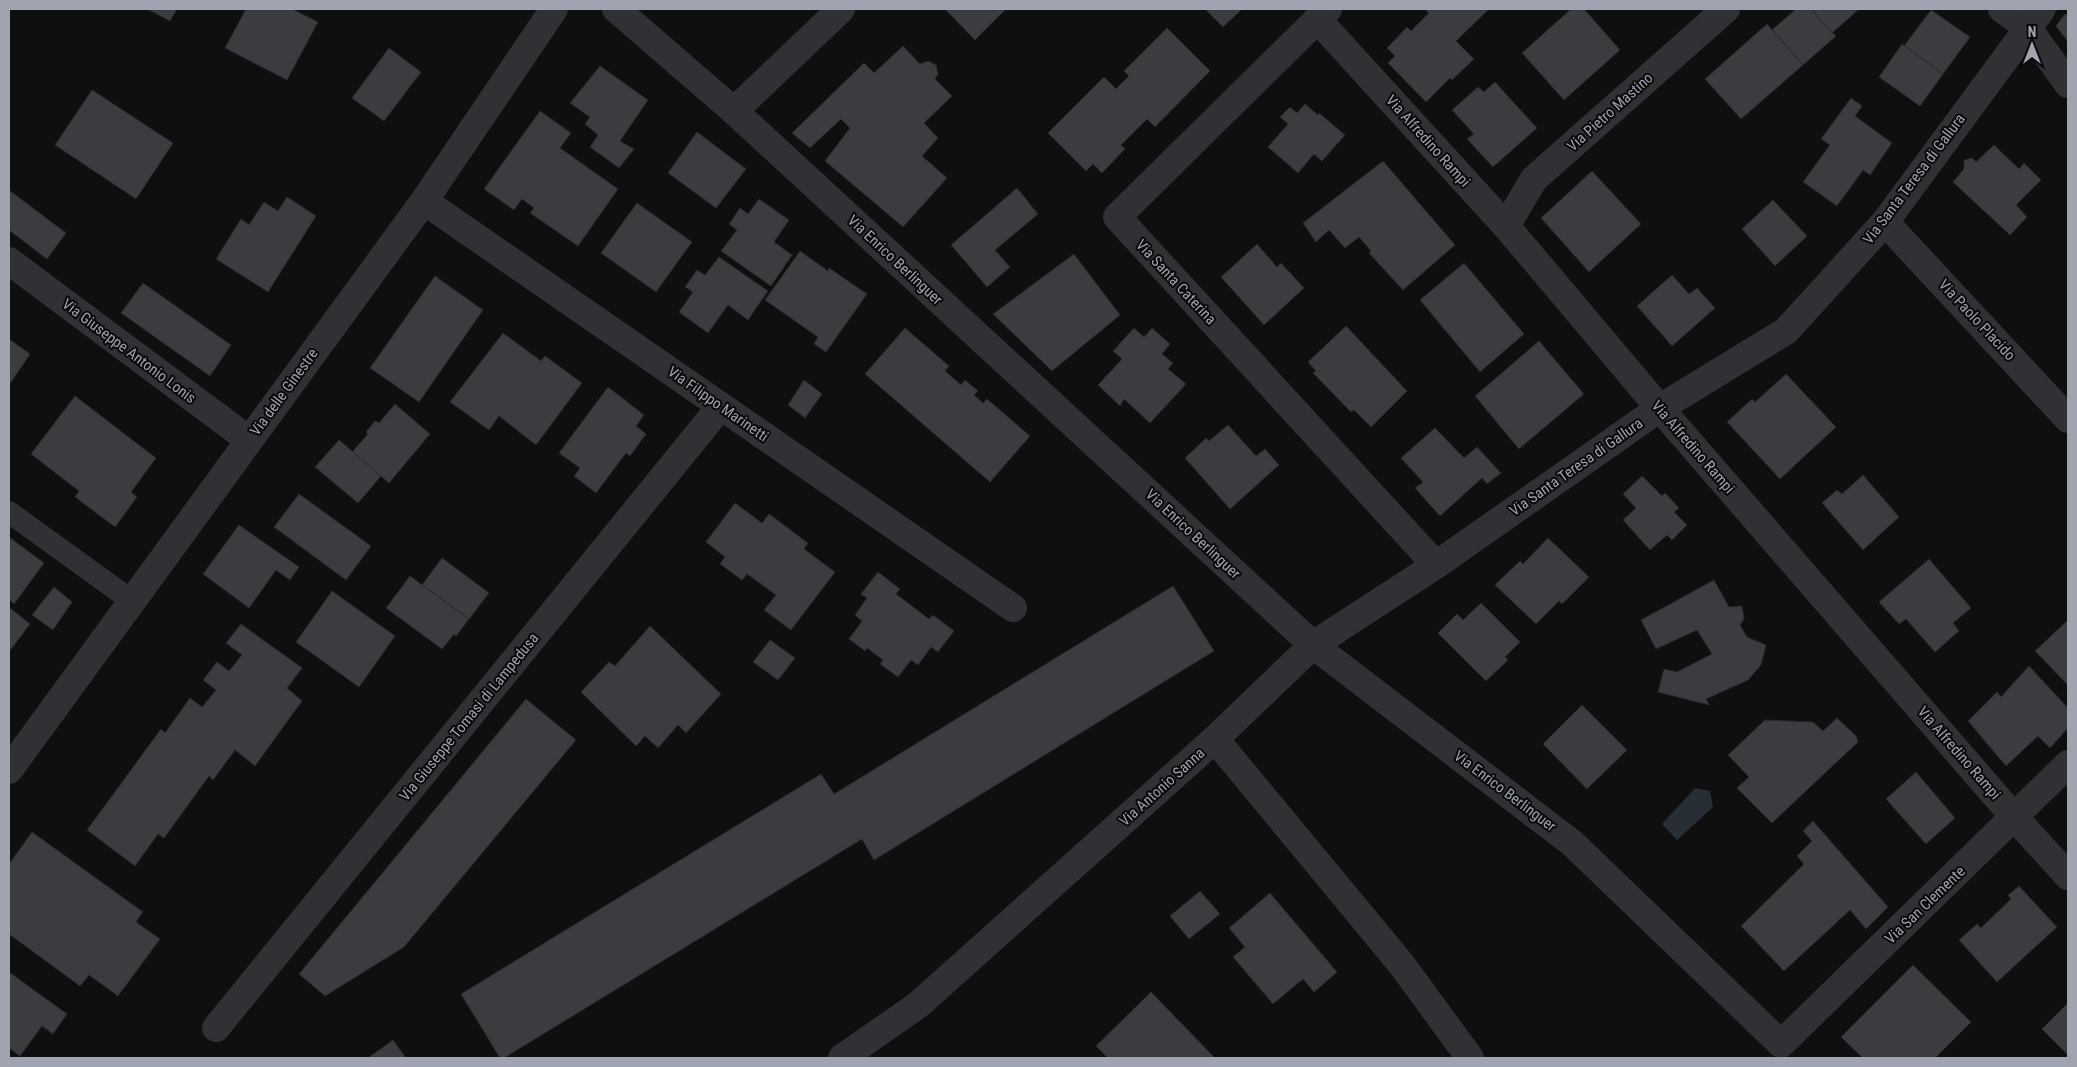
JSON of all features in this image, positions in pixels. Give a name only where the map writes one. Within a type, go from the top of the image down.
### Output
[{"type":"street","name":"Via delle Ginestre","points":[[9,770],[424,201],[554,9]]},
{"type":"street","name":"Via Enrico Berlinguer","points":[[616,9],[734,111],[1313,645],[1572,843],[1781,1044]]},
{"type":"street","points":[[734,111],[841,9]]},
{"type":"street","name":"Via Pietro Mastino","points":[[1506,226],[1534,179],[1726,9]]},
{"type":"street","points":[[2002,9],[2034,18],[2068,84]]},
{"type":"street","name":"Via Alfredino Rampi","points":[[1322,14],[1506,226],[1660,408],[2015,818],[2068,876]]},
{"type":"street","name":"Via Santa Caterina","points":[[1322,14],[1117,217],[1436,565]]},
{"type":"street","name":"Via Santa Teresa di Gallura","points":[[1216,739],[1313,645],[1436,565],[1660,408],[1786,331],[1885,222],[2034,18]]},
{"type":"street","name":"Via Filippo Marinetti","points":[[424,201],[1013,608]]},
{"type":"street","name":"Via Paolo Placido","points":[[1885,222],[2068,419]]},
{"type":"street","name":"Via Giuseppe Antonio Lonis","points":[[9,261],[249,440]]},
{"type":"street","name":"Via Giuseppe Tomasi di Lampedusa","points":[[216,1028],[721,406]]},
{"type":"street","name":"Via Antonio Sanna","points":[[842,1058],[918,1005],[1216,739],[1402,965],[1470,1058]]},
{"type":"street","name":"Via San Clemente","points":[[1781,1044],[2015,818],[2068,764]]},
{"type":"lane","points":[[9,512],[132,601]]},
{"type":"shaded area","points":[[1695,788],[1710,791],[1713,807],[1677,840],[1662,824]]},
{"type":"building","points":[[147,9],[177,9],[170,21]]},
{"type":"building","points":[[246,9],[292,9],[318,22],[287,80],[225,48]]},
{"type":"building","points":[[945,9],[1006,9],[975,40]]},
{"type":"building","points":[[1205,9],[1242,9],[1223,27]]},
{"type":"building","points":[[1425,9],[1489,9],[1456,41],[1474,59],[1452,80],[1450,78],[1426,102],[1388,63],[1395,56],[1387,48],[1407,27],[1411,31],[1429,13]]},
{"type":"building","points":[[1571,9],[1584,9],[1620,50],[1564,100],[1522,53]]},
{"type":"building","points":[[1796,9],[1811,9],[1836,36],[1803,65],[1772,30]]},
{"type":"building","points":[[1811,9],[1859,9],[1832,33]]},
{"type":"building","points":[[1931,10],[1970,37],[1943,74],[1904,46]]},
{"type":"building","points":[[2065,14],[2068,16],[2068,42],[2056,26]]},
{"type":"building","points":[[1767,24],[1803,65],[1741,119],[1705,79]]},
{"type":"building","points":[[1167,28],[1210,71],[1155,127],[1147,119],[1121,145],[1125,149],[1102,173],[1093,164],[1086,171],[1048,133],[1104,77],[1116,89],[1129,76],[1124,71]]},
{"type":"building","points":[[1902,44],[1943,74],[1920,106],[1879,77]]},
{"type":"building","points":[[903,46],[920,64],[928,61],[936,65],[938,74],[935,79],[952,96],[924,123],[938,138],[922,156],[947,178],[903,227],[825,161],[850,128],[841,119],[810,148],[792,133],[864,63],[874,73]]},
{"type":"building","points":[[389,48],[421,72],[384,121],[352,98]]},
{"type":"building","points":[[600,66],[648,100],[620,141],[634,149],[619,168],[590,147],[598,135],[585,124],[590,117],[570,103]]},
{"type":"building","points":[[1495,82],[1537,128],[1493,167],[1467,139],[1474,134],[1452,110],[1478,87],[1484,92]]},
{"type":"building","points":[[92,90],[173,143],[136,199],[55,145]]},
{"type":"building","points":[[1851,98],[1862,106],[1855,116],[1892,143],[1870,175],[1863,170],[1837,206],[1803,182],[1830,145],[1821,139]]},
{"type":"building","points":[[1305,104],[1345,135],[1322,161],[1314,154],[1298,173],[1268,147],[1288,124],[1280,117],[1290,107],[1297,113]]},
{"type":"building","points":[[540,111],[571,133],[560,148],[618,189],[578,246],[530,213],[534,208],[522,199],[514,210],[484,189]]},
{"type":"building","points":[[697,132],[746,169],[716,208],[668,173]]},
{"type":"building","points":[[1994,145],[2019,169],[2024,163],[2041,180],[2016,205],[2027,217],[2010,235],[1953,182],[1964,169],[1964,160],[1972,158],[1976,162]]},
{"type":"building","points":[[1383,161],[1455,245],[1403,290],[1369,253],[1371,251],[1359,237],[1345,248],[1329,230],[1316,242],[1303,223]]},
{"type":"building","points":[[1592,171],[1641,224],[1589,272],[1541,218]]},
{"type":"building","points":[[1017,188],[1038,214],[995,250],[1010,267],[987,287],[951,245]]},
{"type":"building","points":[[9,190],[66,233],[47,259],[9,230]]},
{"type":"building","points":[[287,197],[316,216],[268,292],[216,259],[241,219],[249,225],[264,202],[278,211]]},
{"type":"building","points":[[759,199],[789,220],[774,242],[792,255],[771,286],[721,251],[737,230],[729,224],[740,208],[748,214]]},
{"type":"building","points":[[1773,200],[1807,236],[1775,266],[1742,229]]},
{"type":"building","points":[[637,203],[692,242],[656,292],[601,253]]},
{"type":"building","points":[[1257,244],[1277,267],[1281,263],[1304,288],[1264,325],[1221,277]]},
{"type":"building","points":[[800,251],[828,271],[829,268],[867,294],[826,352],[814,344],[818,337],[765,300]]},
{"type":"building","points":[[1074,254],[1120,315],[1052,371],[993,314]]},
{"type":"building","points":[[719,257],[768,291],[748,320],[728,305],[708,333],[679,312],[693,292],[685,287],[697,270],[705,275]]},
{"type":"building","points":[[1464,263],[1524,334],[1480,372],[1420,300]]},
{"type":"building","points":[[1672,275],[1689,294],[1697,288],[1715,308],[1672,346],[1637,306]]},
{"type":"building","points":[[435,276],[483,310],[419,402],[370,368]]},
{"type":"building","points":[[143,283],[231,345],[210,376],[121,313]]},
{"type":"building","points":[[1346,326],[1407,391],[1371,427],[1354,410],[1351,412],[1313,373],[1316,371],[1308,362]]},
{"type":"building","points":[[905,328],[949,366],[945,371],[961,385],[965,380],[978,391],[974,395],[983,403],[987,399],[1030,436],[990,482],[865,374]]},
{"type":"building","points":[[1134,328],[1144,337],[1152,328],[1170,344],[1162,354],[1173,363],[1168,369],[1186,384],[1150,423],[1124,399],[1120,406],[1098,385],[1122,359],[1113,351]]},
{"type":"building","points":[[503,333],[541,361],[545,356],[582,383],[536,445],[499,416],[489,430],[450,402]]},
{"type":"building","points":[[9,339],[30,354],[9,385]]},
{"type":"building","points":[[1539,341],[1584,394],[1519,449],[1475,396]]},
{"type":"building","points":[[1786,374],[1836,427],[1780,479],[1727,422],[1752,399],[1755,402]]},
{"type":"building","points":[[804,380],[822,394],[805,418],[788,405]]},
{"type":"building","points":[[608,387],[644,415],[636,426],[646,434],[630,456],[626,453],[596,493],[574,476],[580,468],[559,453]]},
{"type":"building","points":[[75,396],[156,458],[131,492],[137,497],[115,527],[75,497],[79,491],[31,454]]},
{"type":"building","points":[[395,404],[430,434],[389,483],[352,452],[368,434],[366,432],[375,421],[379,423]]},
{"type":"building","points":[[1228,425],[1256,456],[1265,449],[1279,465],[1230,509],[1185,458],[1206,438],[1209,441]]},
{"type":"building","points":[[1435,428],[1464,458],[1477,447],[1501,473],[1487,484],[1482,478],[1440,516],[1415,488],[1423,482],[1401,458]]},
{"type":"building","points":[[339,440],[381,476],[358,503],[315,467]]},
{"type":"building","points":[[1863,475],[1899,517],[1863,550],[1822,503],[1837,490],[1842,494]]},
{"type":"building","points":[[1642,476],[1662,496],[1665,493],[1679,508],[1674,512],[1687,525],[1672,540],[1667,535],[1650,550],[1623,520],[1636,508],[1623,494]]},
{"type":"building","points":[[299,494],[371,546],[346,580],[274,527]]},
{"type":"building","points":[[735,503],[762,523],[769,514],[808,543],[804,549],[835,572],[791,630],[764,610],[776,595],[747,574],[742,580],[720,564],[725,557],[706,542]]},
{"type":"building","points":[[239,525],[299,567],[290,580],[276,570],[249,608],[203,574]]},
{"type":"building","points":[[9,537],[44,563],[14,604],[9,599]]},
{"type":"building","points":[[1548,538],[1589,577],[1562,604],[1559,601],[1536,624],[1495,585],[1520,561],[1523,564]]},
{"type":"building","points":[[442,558],[489,593],[469,619],[422,585]]},
{"type":"building","points":[[1929,559],[1971,608],[1953,623],[1959,631],[1935,652],[1906,619],[1899,624],[1879,602]]},
{"type":"building","points":[[878,572],[900,589],[896,594],[929,619],[933,615],[954,631],[938,652],[931,647],[918,665],[911,660],[898,677],[880,664],[883,660],[867,648],[865,651],[849,639],[862,621],[855,615],[867,598],[861,594]]},
{"type":"building","points":[[410,576],[469,619],[456,636],[454,634],[442,649],[386,608]]},
{"type":"building","points":[[1714,580],[1729,607],[1742,606],[1744,619],[1740,625],[1747,637],[1766,645],[1761,665],[1748,680],[1706,699],[1709,705],[1658,692],[1664,669],[1677,672],[1712,654],[1697,630],[1656,649],[1641,620]]},
{"type":"building","points":[[1173,586],[1214,651],[874,860],[862,839],[504,1058],[500,1058],[461,994],[821,774],[834,794]]},
{"type":"building","points":[[54,587],[72,602],[53,630],[32,615]]},
{"type":"building","points":[[332,591],[395,636],[359,687],[296,642]]},
{"type":"building","points":[[1481,603],[1520,642],[1505,657],[1508,660],[1486,681],[1438,633],[1457,614],[1463,620]]},
{"type":"building","points":[[9,607],[30,624],[9,652]]},
{"type":"building","points":[[2068,620],[2068,685],[2035,651]]},
{"type":"building","points":[[241,624],[302,668],[287,688],[302,701],[255,766],[235,750],[213,780],[209,776],[164,838],[158,834],[135,866],[87,830],[161,729],[165,733],[190,698],[202,707],[216,690],[203,680],[217,662],[229,671],[242,655],[226,643]]},
{"type":"building","points":[[650,626],[721,694],[686,733],[678,725],[658,748],[645,736],[636,746],[581,692],[609,662],[615,666]]},
{"type":"building","points":[[770,640],[795,658],[778,680],[753,662]]},
{"type":"building","points":[[2029,666],[2068,708],[2068,728],[2050,748],[2038,736],[2006,766],[1968,721],[1997,692],[2001,697]]},
{"type":"building","points":[[526,699],[576,740],[404,947],[325,996],[299,974]]},
{"type":"building","points":[[1582,705],[1627,750],[1587,789],[1543,744]]},
{"type":"building","points":[[1837,718],[1856,736],[1858,742],[1772,823],[1737,788],[1749,777],[1728,755],[1765,720],[1813,722],[1823,731]]},
{"type":"building","points":[[1916,772],[1955,818],[1926,844],[1886,799]]},
{"type":"building","points":[[1813,821],[1888,907],[1866,929],[1850,910],[1784,971],[1741,926],[1804,864],[1797,856],[1812,841],[1803,831]]},
{"type":"building","points":[[32,832],[143,912],[136,922],[160,939],[118,996],[89,975],[80,986],[9,934],[9,864]]},
{"type":"building","points":[[2019,886],[2057,927],[1997,982],[1959,940],[1977,924],[1981,928],[2011,899],[2008,895]]},
{"type":"building","points":[[1200,891],[1220,914],[1189,939],[1170,916]]},
{"type":"building","points":[[1270,893],[1337,972],[1314,992],[1303,979],[1273,1004],[1233,957],[1245,947],[1229,928]]},
{"type":"building","points":[[1913,965],[1971,1022],[1935,1058],[1863,1058],[1841,1037]]},
{"type":"building","points":[[9,972],[67,1014],[53,1034],[42,1026],[20,1056],[9,1048]]},
{"type":"building","points":[[1151,992],[1215,1058],[1108,1058],[1096,1046]]},
{"type":"building","points":[[2068,1003],[2068,1055],[2042,1029]]},
{"type":"building","points":[[393,1040],[406,1058],[368,1058]]}]
